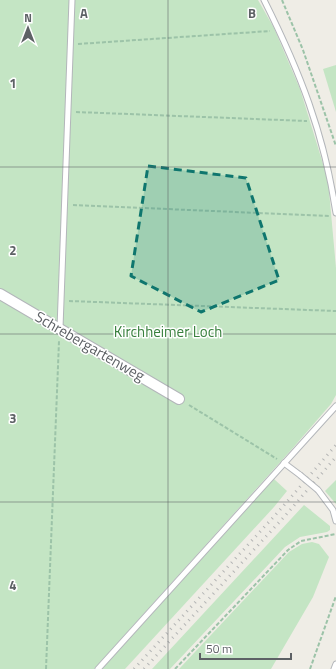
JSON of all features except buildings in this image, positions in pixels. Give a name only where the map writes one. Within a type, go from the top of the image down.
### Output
[{"type":"street","name":"Schrebergartenweg","points":[[0,294],[179,399]]},
{"type":"lane","points":[[60,328],[72,0]]},
{"type":"lane","points":[[264,0],[302,80],[316,122],[331,176],[334,215]]},
{"type":"lane","points":[[98,669],[336,406]]},
{"type":"lane","points":[[284,463],[300,474],[318,490],[333,510],[336,521]]},
{"type":"lane","points":[[334,669],[336,664]]},
{"type":"path","points":[[282,0],[303,50],[336,146]]},
{"type":"path","points":[[71,44],[279,30]]},
{"type":"path","points":[[68,111],[316,122]]},
{"type":"path","points":[[65,205],[334,215]]},
{"type":"path","points":[[61,300],[336,311]]},
{"type":"path","points":[[46,669],[60,328]]},
{"type":"path","points":[[179,399],[284,463]]},
{"type":"path","points":[[175,669],[288,550],[301,541],[336,534]]},
{"type":"path","points":[[310,669],[336,596]]},
{"type":"highlighted area","points":[[148,166],[246,178],[279,280],[201,312],[131,276]]},
{"type":"green space","name":"Kirchheimer Loch","points":[[0,0],[258,0],[274,28],[300,89],[328,180],[336,268],[336,395],[331,404],[292,449],[94,669],[0,669]]},
{"type":"green space","points":[[336,65],[336,112],[323,69]]},
{"type":"green space","points":[[274,479],[287,491],[274,507],[125,669],[102,669]]},
{"type":"green space","points":[[336,480],[336,504],[325,491]]},
{"type":"green space","points":[[304,505],[330,526],[330,530],[327,532],[300,537],[285,547],[170,669],[152,669]]},
{"type":"green space","points":[[312,542],[319,544],[329,557],[313,597],[271,669],[179,669],[289,552],[302,544]]},
{"type":"railway","points":[[134,669],[279,511],[336,445]]},
{"type":"railway","points":[[144,669],[284,517],[336,457]]}]
